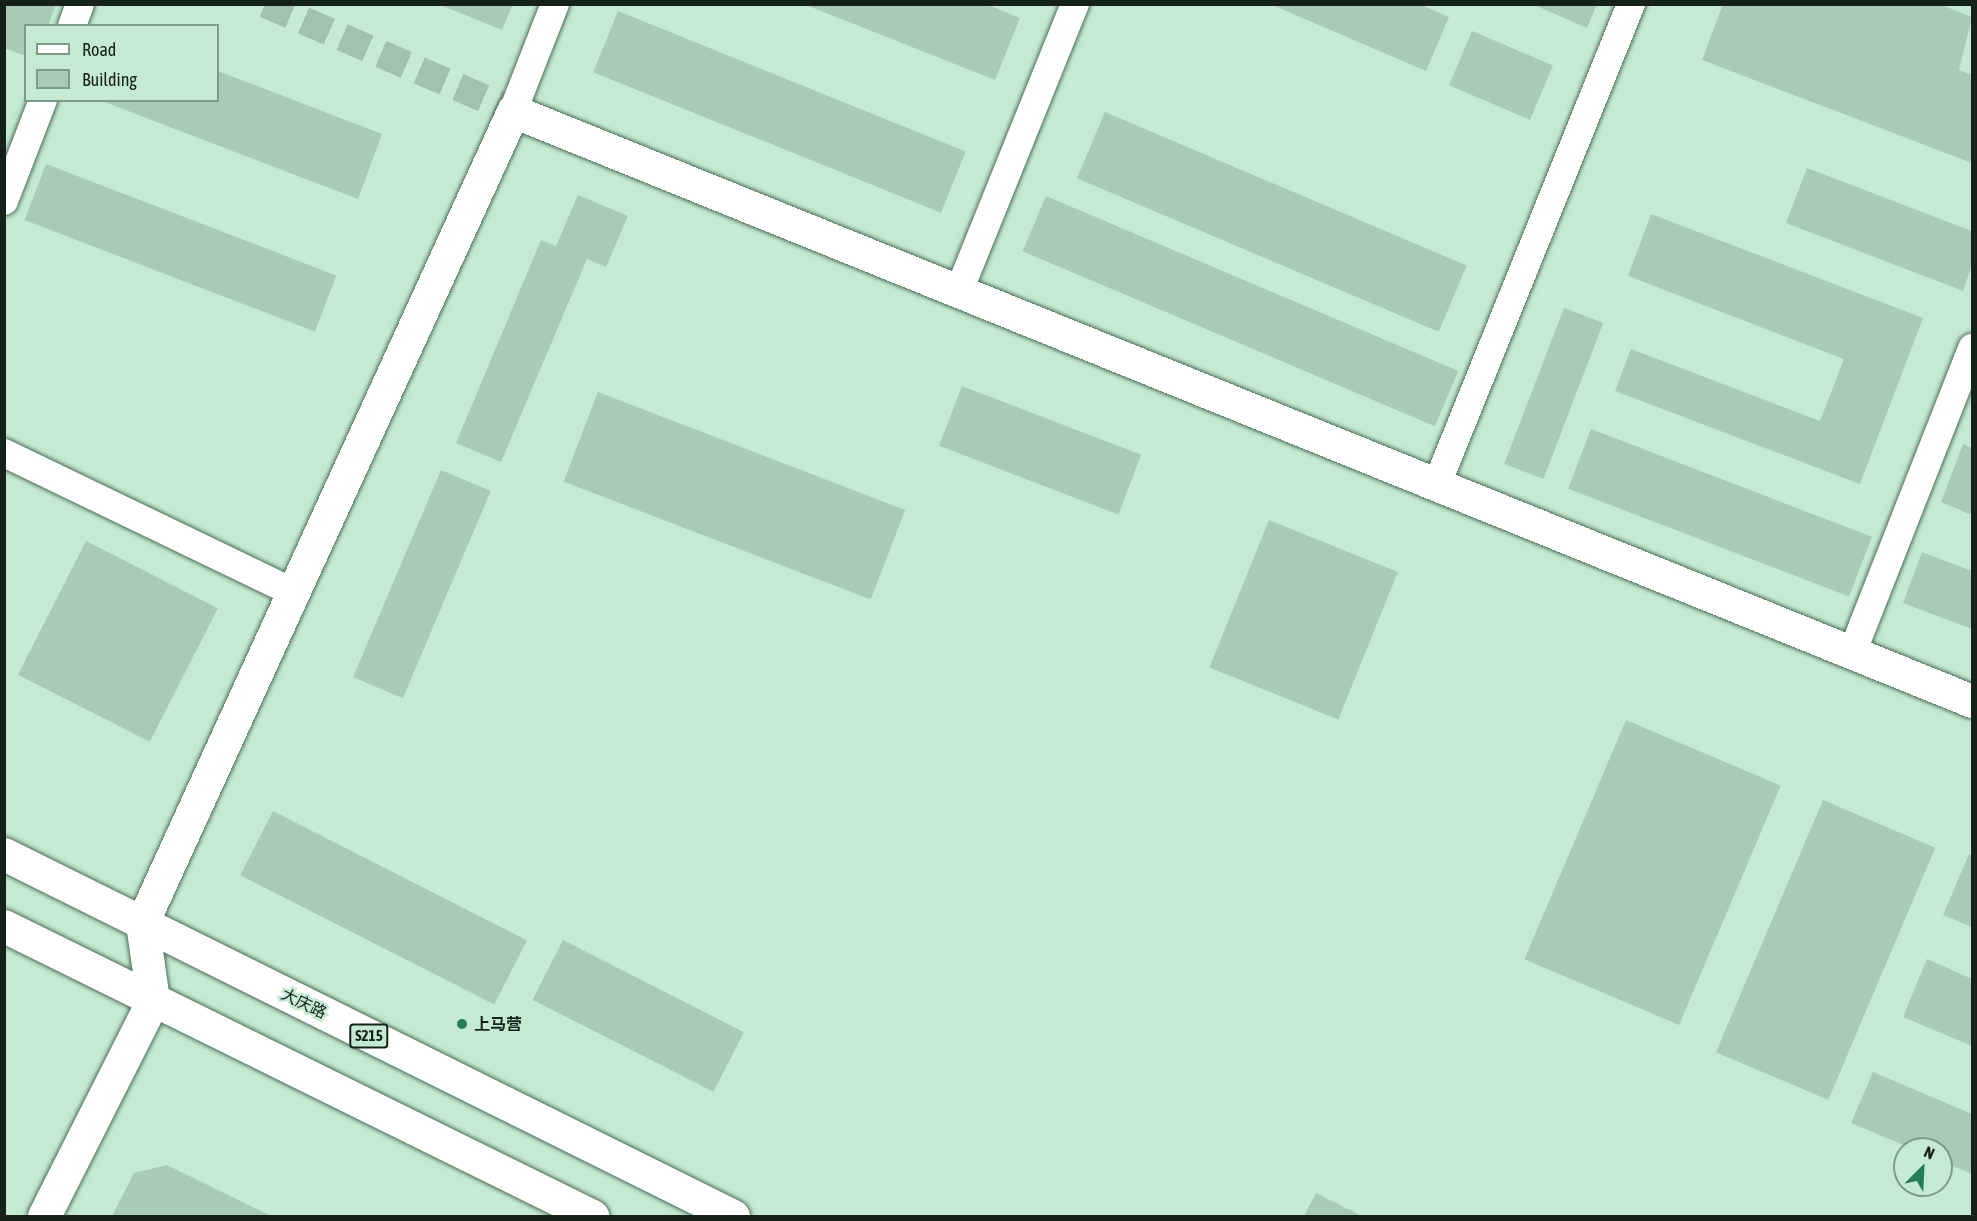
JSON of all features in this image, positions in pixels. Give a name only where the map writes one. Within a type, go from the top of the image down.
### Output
[{"type":"street","points":[[73,24],[80,4]]},
{"type":"street","points":[[44,1216],[153,1000],[142,923],[513,111],[555,4]]},
{"type":"street","points":[[959,291],[1075,4]]},
{"type":"street","points":[[1437,484],[1631,4]]},
{"type":"street","points":[[4,201],[42,102]]},
{"type":"street","points":[[513,111],[1972,701]]},
{"type":"street","points":[[1852,652],[1972,348]]},
{"type":"street","points":[[4,453],[293,592]]},
{"type":"street","name":"大庆路","points":[[4,855],[733,1216]]},
{"type":"street","points":[[4,926],[592,1216]]},
{"type":"building","points":[[4,4],[56,4],[49,24],[24,24],[24,55],[4,48]]},
{"type":"building","points":[[438,4],[513,4],[502,30]]},
{"type":"building","points":[[986,4],[1020,18],[995,80],[806,5]]},
{"type":"building","points":[[1270,4],[1419,4],[1449,17],[1426,71]]},
{"type":"building","points":[[1532,4],[1597,4],[1587,28]]},
{"type":"building","points":[[1723,4],[1939,4],[1972,17],[1959,70],[1972,75],[1972,163],[1702,60]]},
{"type":"building","points":[[618,11],[966,151],[941,213],[593,72]]},
{"type":"building","points":[[1472,31],[1553,65],[1530,120],[1449,85]]},
{"type":"building","points":[[219,71],[382,134],[358,199],[105,102],[219,102]]},
{"type":"building","points":[[1105,112],[1467,266],[1439,332],[1077,178]]},
{"type":"building","points":[[46,164],[336,275],[315,331],[24,220]]},
{"type":"building","points":[[1807,168],[1972,231],[1972,265],[1963,291],[1786,223]]},
{"type":"building","points":[[578,195],[628,216],[606,267],[587,259],[501,462],[456,443],[541,240],[556,246]]},
{"type":"building","points":[[1046,196],[1458,371],[1435,426],[1023,251]]},
{"type":"building","points":[[1651,214],[1923,318],[1860,484],[1615,391],[1631,349],[1820,421],[1844,359],[1628,276]]},
{"type":"building","points":[[1564,308],[1603,323],[1543,479],[1504,464]]},
{"type":"building","points":[[962,386],[1141,455],[1118,515],[939,446]]},
{"type":"building","points":[[598,392],[905,510],[871,600],[564,482]]},
{"type":"building","points":[[1591,429],[1872,537],[1849,597],[1568,489]]},
{"type":"building","points":[[1963,444],[1972,448],[1972,515],[1941,502]]},
{"type":"building","points":[[441,470],[491,491],[403,698],[353,677]]},
{"type":"building","points":[[1269,520],[1398,572],[1338,719],[1209,667]]},
{"type":"building","points":[[86,541],[218,608],[150,742],[18,675]]},
{"type":"building","points":[[1922,552],[1972,571],[1972,629],[1903,603]]},
{"type":"building","points":[[1626,720],[1781,786],[1679,1025],[1524,959]]},
{"type":"building","points":[[1823,800],[1935,848],[1828,1100],[1716,1052]]},
{"type":"building","points":[[273,811],[527,940],[494,1005],[240,875]]},
{"type":"building","points":[[1969,854],[1972,855],[1972,927],[1943,915]]},
{"type":"building","points":[[563,940],[744,1032],[713,1092],[533,1000]]},
{"type":"building","points":[[1927,959],[1972,979],[1972,1046],[1903,1017]]},
{"type":"building","points":[[1873,1072],[1972,1114],[1972,1174],[1953,1166],[1953,1137],[1893,1137],[1893,1141],[1851,1123]]},
{"type":"building","points":[[167,1165],[271,1216],[112,1216],[134,1173]]},
{"type":"building","points":[[1316,1193],[1362,1216],[1304,1216]]},
{"type":"tunnel","points":[[265,4],[513,111]]},
{"type":"place","name":"上马营","points":[[462,1024]]}]
